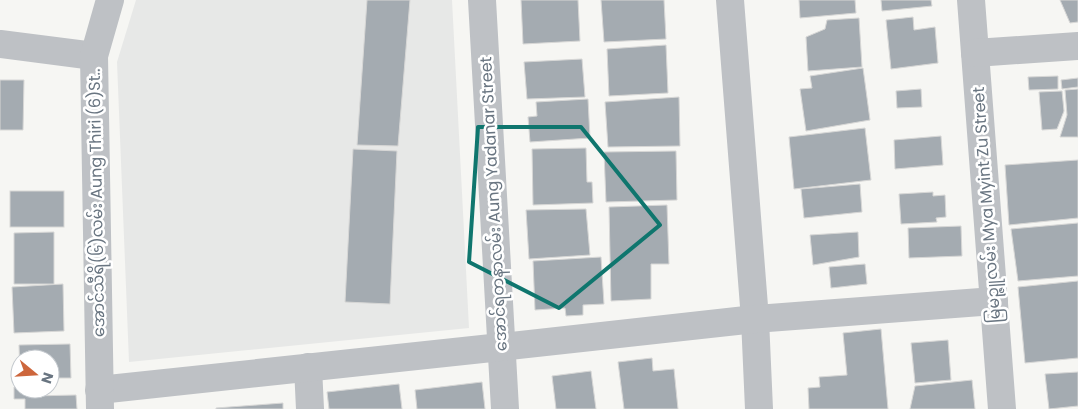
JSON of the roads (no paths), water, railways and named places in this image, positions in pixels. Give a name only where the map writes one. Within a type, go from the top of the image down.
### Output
[{"type":"street","name":"အောင်သီရိ(၆)လမ်း Aung Thiri (6)St..","points":[[99,399],[94,56],[110,0]]},
{"type":"street","name":"အောင်ရတနာလမ်း Aung Yadanar Street","points":[[482,0],[505,409]]},
{"type":"street","points":[[730,0],[755,319],[759,409]]},
{"type":"street","name":"မြမဉ္ဇူလမ်း Mya Myint Zu Street","points":[[971,0],[1002,409]]},
{"type":"street","points":[[0,44],[94,56]]},
{"type":"street","points":[[974,53],[1078,46]]},
{"type":"street","points":[[99,399],[308,367],[755,319],[994,301]]},
{"type":"street","points":[[308,367],[310,409]]}]
